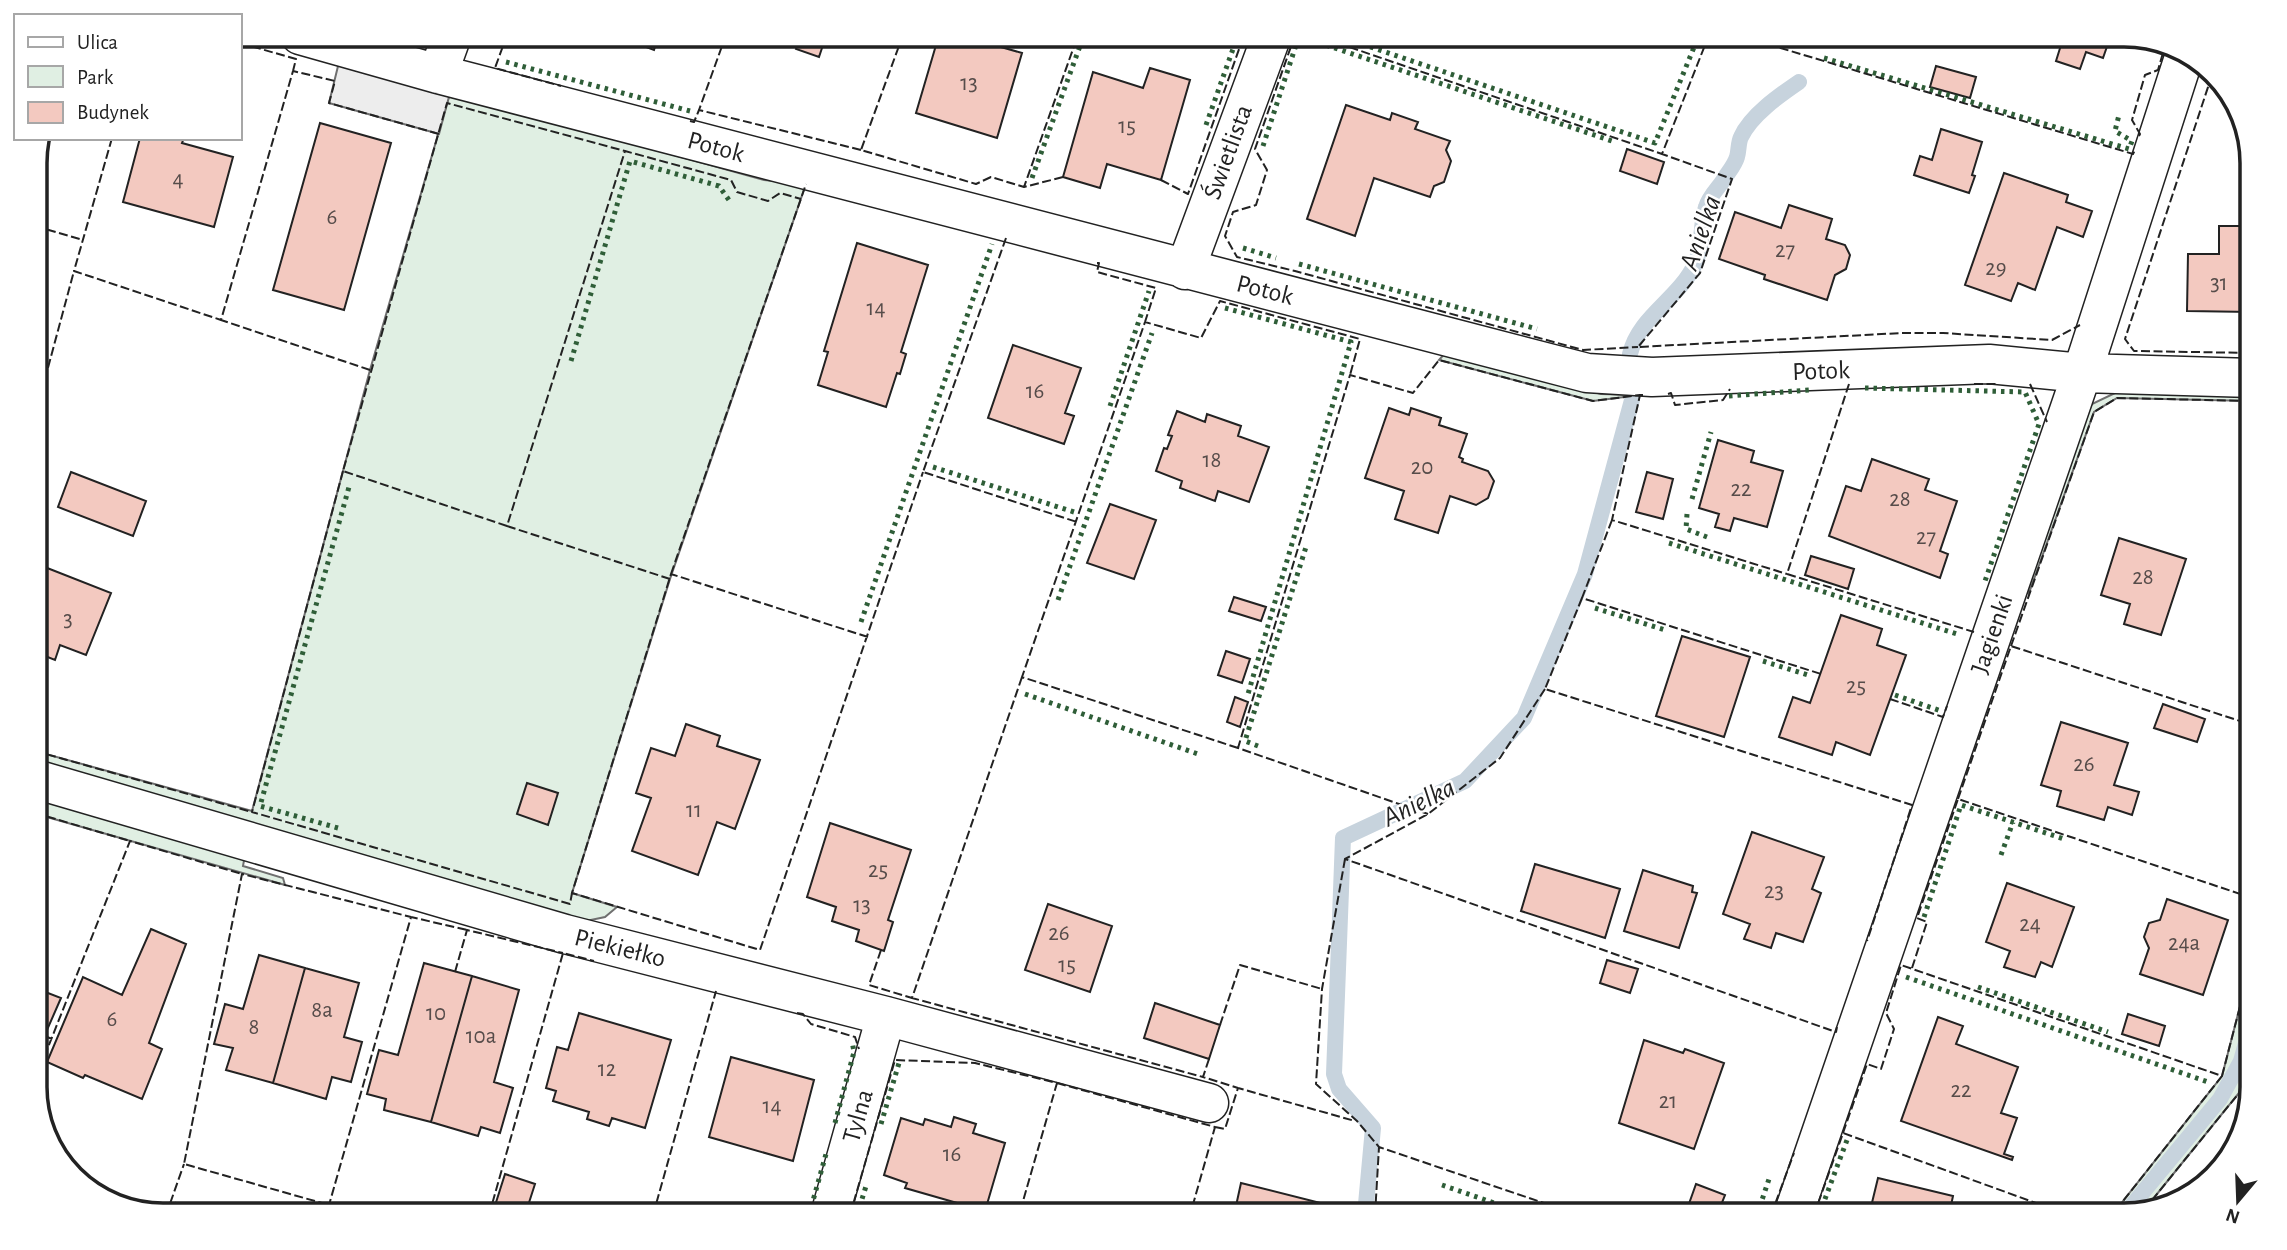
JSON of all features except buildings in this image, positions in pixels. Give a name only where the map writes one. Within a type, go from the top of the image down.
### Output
[{"type":"street","name":"Potok","points":[[342,47],[1185,270],[1587,373],[1652,377],[1989,364],[2082,373],[2240,378]]},
{"type":"street","points":[[438,74],[448,47]]},
{"type":"street","name":"Świetlista","points":[[1185,270],[1268,47]]},
{"type":"street","name":"Jagienki","points":[[1797,1203],[2082,373],[2182,63]]},
{"type":"street","name":"Piekiełko","points":[[47,783],[552,930],[1209,1103]]},
{"type":"street","name":"Tylna","points":[[833,1203],[886,1016]]},
{"type":"green space","points":[[450,93],[764,180],[806,184],[670,579],[572,893],[617,907],[605,917],[586,921],[47,770],[47,754],[252,811],[370,370]]},
{"type":"green space","points":[[1446,352],[1601,394],[1640,395],[1593,401],[1439,360]]},
{"type":"green space","points":[[2115,393],[2240,393],[2240,401],[2117,398],[2094,412],[2029,593],[2026,582],[2092,404]]},
{"type":"green space","points":[[47,799],[245,855],[243,866],[283,878],[285,885],[47,817]]},
{"type":"green space","points":[[2240,1006],[2240,1092],[2153,1199],[2121,1203],[2222,1076]]},
{"type":"shaded area","points":[[339,62],[450,93],[439,134],[329,103]]},
{"type":"waterway","name":"Anielka","points":[[1630,354],[1642,329],[1688,276],[1695,264],[1706,207],[1735,162],[1740,139],[1746,129],[1767,106],[1799,82]]},
{"type":"waterway","name":"Anielka","points":[[1366,1203],[1373,1128],[1339,1089],[1334,1074],[1343,838],[1465,781],[1524,718],[1585,574],[1632,400]]},
{"type":"waterway","points":[[2135,1202],[2220,1099],[2240,1063]]},
{"type":"hedge","points":[[1032,178],[1080,47]]},
{"type":"hedge","points":[[1206,125],[1234,47]]},
{"type":"hedge","points":[[1263,146],[1295,47]]},
{"type":"hedge","points":[[1332,47],[1615,142]]},
{"type":"hedge","points":[[1371,47],[1655,143],[1694,47]]},
{"type":"hedge","points":[[1824,58],[2129,149],[2132,141],[2115,131],[2119,115]]},
{"type":"hedge","points":[[506,62],[690,111]]},
{"type":"hedge","points":[[571,361],[630,161],[719,186],[731,203]]},
{"type":"hedge","points":[[861,622],[992,244]]},
{"type":"hedge","points":[[1243,248],[1276,258]]},
{"type":"hedge","points":[[1299,264],[1537,329]]},
{"type":"hedge","points":[[1110,406],[1149,291]]},
{"type":"hedge","points":[[1225,308],[1351,342],[1248,694]]},
{"type":"hedge","points":[[1058,600],[1152,333]]},
{"type":"hedge","points":[[1865,388],[2025,392],[2039,424],[1984,584]]},
{"type":"hedge","points":[[1729,396],[1810,390]]},
{"type":"hedge","points":[[1692,499],[1711,432]]},
{"type":"hedge","points":[[933,467],[1074,512]]},
{"type":"hedge","points":[[338,828],[260,806],[349,487]]},
{"type":"hedge","points":[[1687,514],[1686,529],[1707,537]]},
{"type":"hedge","points":[[1669,543],[1957,634]]},
{"type":"hedge","points":[[1258,746],[1245,741],[1306,547]]},
{"type":"hedge","points":[[1595,608],[1665,630]]},
{"type":"hedge","points":[[1763,661],[1808,675]]},
{"type":"hedge","points":[[1025,694],[1198,754]]},
{"type":"hedge","points":[[1895,695],[1941,711]]},
{"type":"hedge","points":[[1924,917],[1961,805],[2064,839]]},
{"type":"hedge","points":[[2001,855],[2013,822]]},
{"type":"hedge","points":[[1906,977],[2208,1082]]},
{"type":"hedge","points":[[1978,987],[2108,1032]]},
{"type":"hedge","points":[[835,1123],[854,1052],[852,1041]]},
{"type":"hedge","points":[[881,1124],[899,1063]]},
{"type":"hedge","points":[[1823,1203],[1847,1140]]},
{"type":"hedge","points":[[812,1203],[826,1154]]},
{"type":"hedge","points":[[1761,1203],[1770,1176]]},
{"type":"hedge","points":[[861,1203],[867,1183]]},
{"type":"hedge","points":[[1442,1185],[1494,1203]]},
{"type":"fence","points":[[254,47],[296,59],[293,71]]},
{"type":"fence","points":[[503,47],[495,68],[561,86]]},
{"type":"fence","points":[[722,47],[699,110],[861,150]]},
{"type":"fence","points":[[899,47],[861,150],[976,184],[991,177],[1024,187]]},
{"type":"fence","points":[[1063,177],[1024,187],[1074,47]]},
{"type":"fence","points":[[1161,180],[1188,194],[1240,47]]},
{"type":"fence","points":[[1291,47],[1255,149],[1267,170],[1256,205],[1233,212],[1225,236],[1237,257],[1583,350],[1638,347]]},
{"type":"fence","points":[[1349,47],[1662,154]]},
{"type":"fence","points":[[1704,47],[1662,154],[1732,179],[1700,273],[1638,347],[1902,333],[2052,340],[2080,325]]},
{"type":"fence","points":[[1777,47],[2133,154],[2135,150]]},
{"type":"fence","points":[[2139,136],[2132,120],[2145,75],[2158,70],[2163,54]]},
{"type":"fence","points":[[370,370],[221,320],[293,71],[335,81],[329,103],[439,134]]},
{"type":"fence","points":[[2209,85],[2125,339],[2134,351],[2240,353]]},
{"type":"fence","points":[[507,526],[343,471],[447,103],[625,151]]},
{"type":"fence","points":[[690,121],[694,122],[699,110]]},
{"type":"fence","points":[[111,140],[74,271],[221,320]]},
{"type":"fence","points":[[670,579],[507,526],[625,151],[731,180],[737,192],[768,201],[780,193],[801,199]]},
{"type":"fence","points":[[671,574],[806,184]]},
{"type":"fence","points":[[47,230],[83,240]]},
{"type":"fence","points":[[1006,238],[923,472],[1077,522]]},
{"type":"fence","points":[[1097,263],[1097,272],[1156,288],[1145,322]]},
{"type":"fence","points":[[47,371],[74,271]]},
{"type":"fence","points":[[1238,748],[1022,677],[1145,322],[1201,338],[1220,301],[1360,339],[1350,375]]},
{"type":"fence","points":[[1428,814],[1238,748],[1350,375],[1413,393],[1439,360],[1593,401],[1640,395]]},
{"type":"fence","points":[[1849,384],[1787,574],[1974,632]]},
{"type":"fence","points":[[1974,384],[1999,384]]},
{"type":"fence","points":[[2030,384],[2047,422]]},
{"type":"fence","points":[[1668,394],[1671,393],[1675,405],[1723,400],[1730,389]]},
{"type":"fence","points":[[1643,395],[1640,395],[1612,520],[1787,574]]},
{"type":"fence","points":[[2011,646],[2094,412],[2117,398],[2240,401]]},
{"type":"fence","points":[[343,471],[252,812],[570,904],[572,893]]},
{"type":"fence","points":[[868,637],[671,574],[572,893],[760,950],[923,472]]},
{"type":"fence","points":[[1612,520],[1582,598],[1821,674]]},
{"type":"fence","points":[[1582,598],[1545,689],[1912,805],[1867,941]]},
{"type":"fence","points":[[1958,799],[2011,646],[2240,721]]},
{"type":"fence","points":[[1022,677],[912,998],[1203,1077]]},
{"type":"fence","points":[[1545,689],[1500,758],[1428,814],[1345,859],[1836,1032],[1837,1027]]},
{"type":"fence","points":[[1890,699],[1943,717],[1947,706]]},
{"type":"fence","points":[[47,754],[252,812]]},
{"type":"fence","points":[[1912,968],[1927,922],[1917,918],[1958,799],[2240,894]]},
{"type":"fence","points":[[47,817],[130,841]]},
{"type":"fence","points":[[47,1050],[130,841],[242,874]]},
{"type":"fence","points":[[1345,859],[1322,989],[1316,1084],[1357,1121],[1379,1147],[1544,1203]]},
{"type":"fence","points":[[322,1203],[184,1164],[242,874],[411,917]]},
{"type":"fence","points":[[330,1203],[411,917],[467,930]]},
{"type":"fence","points":[[455,972],[467,930],[563,953]]},
{"type":"fence","points":[[881,950],[869,985],[912,998]]},
{"type":"fence","points":[[492,1203],[563,953],[594,961]]},
{"type":"fence","points":[[1220,1025],[1240,965],[1322,989]]},
{"type":"fence","points":[[1843,1133],[1867,1064],[1881,1069],[1894,1029],[1886,1013],[1901,965],[2222,1076],[2121,1203]]},
{"type":"fence","points":[[656,1203],[716,991]]},
{"type":"fence","points":[[2222,1076],[2240,1006]]},
{"type":"fence","points":[[797,1013],[803,1014],[811,1024],[855,1037],[859,1049]]},
{"type":"fence","points":[[47,1037],[52,1039]]},
{"type":"fence","points":[[1209,1059],[1203,1077],[1238,1088]]},
{"type":"fence","points":[[853,1203],[895,1060],[975,1063],[1057,1083],[1022,1203]]},
{"type":"fence","points":[[1057,1083],[1215,1127],[1193,1203]]},
{"type":"fence","points":[[1215,1127],[1225,1129],[1238,1088],[1355,1121]]},
{"type":"fence","points":[[2153,1199],[2240,1092]]},
{"type":"fence","points":[[1818,1203],[1843,1133],[2036,1203]]},
{"type":"fence","points":[[1376,1203],[1379,1147]]},
{"type":"fence","points":[[1775,1203],[1794,1153]]},
{"type":"fence","points":[[170,1203],[184,1164]]}]
